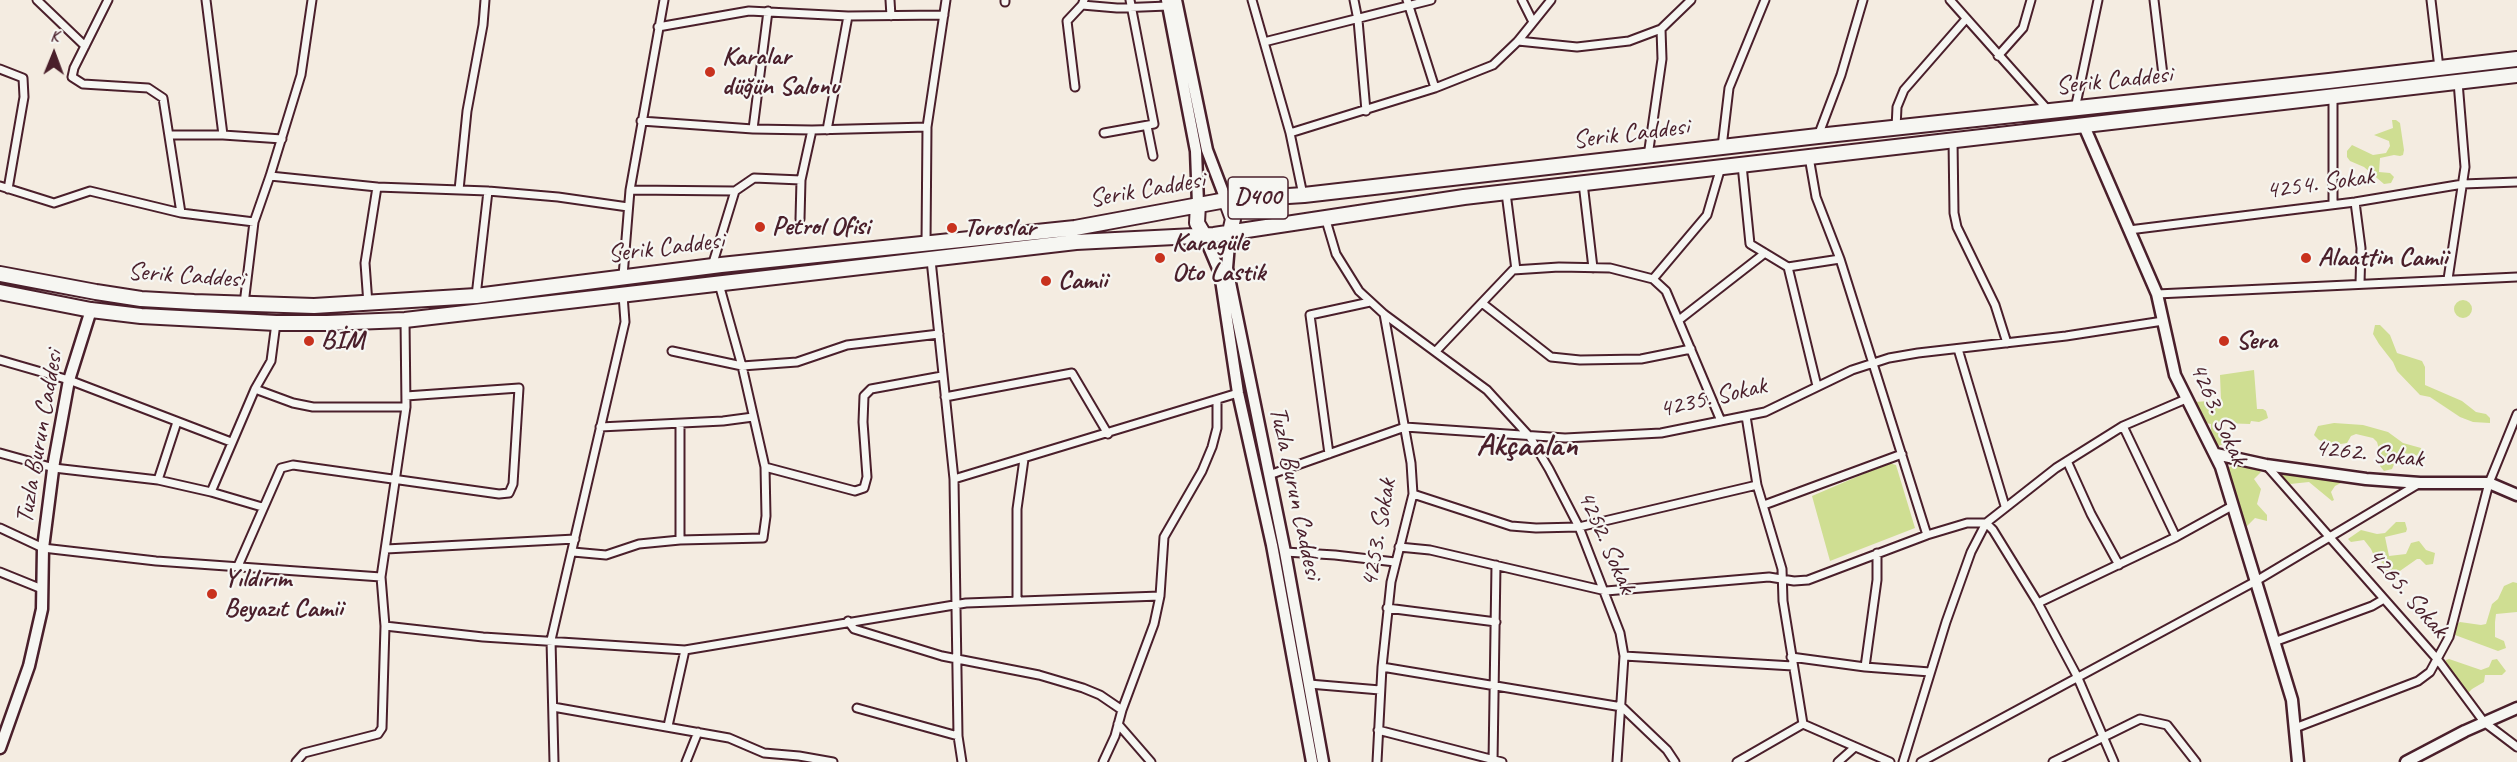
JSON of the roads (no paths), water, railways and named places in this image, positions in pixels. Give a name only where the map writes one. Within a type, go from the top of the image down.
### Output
[{"type":"highway","name":"Serik Caddesi","points":[[0,274],[141,299],[244,304],[368,304],[477,296],[623,276],[1075,228],[1226,200],[1304,195],[1818,136],[2075,110],[2517,58]]},
{"type":"highway","name":"Serik Caddesi","points":[[0,292],[91,310],[141,316],[276,323],[405,320],[1076,242],[1230,232],[1582,183],[2517,75]]},
{"type":"highway","points":[[1226,200],[1233,219],[1230,232]]},
{"type":"highway","points":[[1198,204],[1197,223],[1204,235]]},
{"type":"street","points":[[37,0],[85,46]]},
{"type":"street","points":[[108,0],[72,77],[82,84],[148,88],[163,98],[182,213]]},
{"type":"street","points":[[206,0],[223,135]]},
{"type":"street","points":[[244,304],[254,222],[301,75],[312,0]]},
{"type":"street","points":[[459,190],[467,111],[483,25],[485,0]]},
{"type":"street","points":[[623,276],[630,190],[664,0]]},
{"type":"street","points":[[890,0],[891,16]]},
{"type":"street","points":[[926,243],[927,127],[946,0]]},
{"type":"street","points":[[1252,0],[1290,133],[1304,195]]},
{"type":"street","points":[[1354,0],[1358,20],[1366,111]]},
{"type":"street","points":[[1264,42],[1358,20],[1408,3],[1431,0]]},
{"type":"street","points":[[1522,0],[1533,22]]},
{"type":"street","points":[[1290,133],[1435,88],[1493,65],[1518,41],[1551,0]]},
{"type":"street","points":[[1518,41],[1577,47],[1629,41],[1661,28],[1691,0]]},
{"type":"street","points":[[1722,147],[1729,88],[1765,0]]},
{"type":"street","points":[[1818,136],[1841,75],[1863,0]]},
{"type":"street","points":[[1950,0],[2050,112]]},
{"type":"street","points":[[1998,56],[2023,28],[2031,0]]},
{"type":"street","points":[[2075,110],[2098,0]]},
{"type":"street","points":[[2154,0],[2163,75]]},
{"type":"street","points":[[2431,0],[2439,68]]},
{"type":"street","points":[[1075,87],[1066,21],[1083,3],[1170,2]]},
{"type":"street","points":[[1170,2],[1207,150],[1226,200]]},
{"type":"street","points":[[1170,2],[1196,151],[1198,204]]},
{"type":"street","points":[[1408,3],[1435,88]]},
{"type":"street","points":[[1104,133],[1154,124],[1131,4]]},
{"type":"street","points":[[658,27],[749,10],[848,16],[944,15]]},
{"type":"street","points":[[753,129],[768,11]]},
{"type":"street","points":[[827,129],[848,16]]},
{"type":"street","points":[[1896,128],[1896,106],[1904,90],[1966,19]]},
{"type":"street","points":[[1648,156],[1662,59],[1661,28]]},
{"type":"street","points":[[0,69],[23,78],[24,97],[8,189]]},
{"type":"street","points":[[2448,279],[2465,167],[2458,82]]},
{"type":"street","points":[[2333,97],[2333,204]]},
{"type":"street","points":[[641,121],[753,129],[927,127]]},
{"type":"street","points":[[1147,126],[1153,156]]},
{"type":"street","name":"4263. Sokak","points":[[2084,126],[2157,294],[2171,364],[2186,399],[2216,454],[2292,700],[2298,762]]},
{"type":"street","points":[[800,219],[801,180],[812,130]]},
{"type":"street","points":[[169,135],[223,135],[282,139]]},
{"type":"street","points":[[1953,140],[1954,213],[1957,227],[1995,305],[2007,343]]},
{"type":"street","points":[[1809,157],[1816,197],[1840,259],[1927,535]]},
{"type":"street","points":[[1742,165],[1750,244],[1788,267],[1840,259]]},
{"type":"street","points":[[1653,279],[1707,215],[1721,167]]},
{"type":"street","points":[[270,176],[377,187],[488,191],[558,197],[628,207]]},
{"type":"street","points":[[630,190],[735,191],[754,178],[801,180]]},
{"type":"street","name":"4254. Sokak","points":[[2129,230],[2355,202],[2463,184],[2517,182]]},
{"type":"street","points":[[1582,183],[1593,267]]},
{"type":"street","points":[[0,186],[54,203],[90,191],[182,213],[254,222]]},
{"type":"street","points":[[368,304],[365,263],[377,187]]},
{"type":"street","points":[[477,296],[488,191]]},
{"type":"street","points":[[712,266],[735,191]]},
{"type":"street","points":[[1506,193],[1516,270]]},
{"type":"street","points":[[2355,202],[2361,248],[2360,283]]},
{"type":"street","name":"4252. Sokak","points":[[1325,217],[1341,266],[1370,302],[1487,390],[1530,437],[1580,526],[1606,591],[1620,633],[1624,656],[1617,762]]},
{"type":"street","name":"Tuzla Burun Caddesi","points":[[1230,232],[1227,268],[1285,552],[1323,762]]},
{"type":"street","name":"Tuzla Burun Caddesi","points":[[1204,235],[1220,273],[1238,393],[1272,544],[1312,762]]},
{"type":"street","points":[[1680,320],[1765,253]]},
{"type":"street","points":[[931,260],[954,479],[958,736],[962,762]]},
{"type":"street","points":[[1788,267],[1817,386]]},
{"type":"street","points":[[1436,351],[1516,270],[1610,268],[1653,279],[1666,291],[1721,421]]},
{"type":"street","points":[[2157,294],[2517,277]]},
{"type":"street","points":[[573,552],[606,555],[639,544],[680,540],[763,538],[766,516],[765,467],[742,366],[719,284]]},
{"type":"street","points":[[554,762],[551,640],[625,322],[623,295]]},
{"type":"street","points":[[1329,454],[1310,315],[1370,302]]},
{"type":"street","points":[[1482,303],[1551,357],[1580,360],[1641,359],[1691,349]]},
{"type":"street","name":"Tuzla Burun Caddesi","points":[[0,748],[29,666],[42,609],[43,548],[54,468],[69,380],[91,310]]},
{"type":"street","name":"4253. Sokak","points":[[1377,762],[1387,608],[1395,562],[1413,494],[1411,463],[1384,314]]},
{"type":"street","points":[[296,762],[304,753],[378,734],[381,731],[385,626],[381,577],[406,407],[405,320]]},
{"type":"street","name":"4235. Sokak","points":[[1269,475],[1405,427],[1530,437],[1639,435],[1746,416],[1778,407],[1817,386],[1874,363],[1918,353],[2163,321]]},
{"type":"street","points":[[211,492],[255,389],[271,361],[276,323]]},
{"type":"street","points":[[672,351],[742,366],[797,362],[847,345],[939,334]]},
{"type":"street","points":[[1958,349],[2005,506]]},
{"type":"street","points":[[0,360],[69,380],[231,442]]},
{"type":"street","points":[[945,397],[1072,374],[1108,434]]},
{"type":"street","points":[[765,467],[855,491],[864,488],[867,477],[862,422],[864,396],[871,389],[942,376]]},
{"type":"street","points":[[238,566],[281,468],[293,465],[499,494],[509,493],[513,484],[519,388],[406,396]]},
{"type":"street","points":[[255,389],[293,403],[313,407],[406,407]]},
{"type":"street","points":[[954,479],[1238,393]]},
{"type":"street","points":[[1903,762],[1930,672],[1967,563],[1986,523],[2005,506],[2067,461],[2123,426],[2186,399]]},
{"type":"street","points":[[1103,762],[1111,747],[1122,710],[1149,641],[1160,596],[1164,537],[1202,471],[1212,447],[1217,428],[1217,400]]},
{"type":"street","points":[[2295,728],[2418,681],[2430,672],[2449,637],[2489,483],[2517,414]]},
{"type":"street","points":[[1746,416],[1757,485],[1780,557],[1783,601],[1803,724]]},
{"type":"street","points":[[600,427],[681,424],[753,417]]},
{"type":"street","points":[[158,480],[177,422]]},
{"type":"street","points":[[680,540],[681,424]]},
{"type":"street","points":[[2123,426],[2176,537]]},
{"type":"street","points":[[0,453],[54,468],[158,480],[262,507]]},
{"type":"street","points":[[1764,505],[1902,454]]},
{"type":"street","name":"4262. Sokak","points":[[2216,454],[2266,465],[2356,478],[2420,483],[2489,483],[2517,495]]},
{"type":"street","points":[[1017,600],[1017,509],[1024,459]]},
{"type":"street","points":[[2067,461],[2091,514],[2119,565]]},
{"type":"street","name":"4265. Sokak","points":[[2266,465],[2438,660],[2484,722],[2517,747]]},
{"type":"street","points":[[1921,762],[2078,676],[2163,633],[2256,581],[2420,483]]},
{"type":"street","points":[[1413,494],[1511,526],[1580,526],[1757,485]]},
{"type":"street","points":[[2038,603],[2176,537],[2232,506]]},
{"type":"street","points":[[1399,547],[1430,550],[1606,591],[1769,577],[1794,581],[1808,580],[1927,535],[1967,523],[1986,523],[1993,530],[2038,603],[2078,676],[2114,762]]},
{"type":"street","points":[[0,528],[43,548],[156,561],[381,577]]},
{"type":"street","points":[[386,549],[575,539]]},
{"type":"street","points":[[1285,552],[1395,562]]},
{"type":"street","points":[[1865,667],[1877,580],[1876,553]]},
{"type":"street","points":[[1493,760],[1496,565]]},
{"type":"street","points":[[0,572],[42,590]]},
{"type":"street","points":[[385,626],[483,637],[685,650],[966,603],[1160,596]]},
{"type":"street","points":[[2274,642],[2372,606],[2384,599]]},
{"type":"street","points":[[1387,608],[1496,622]]},
{"type":"street","points":[[848,621],[854,629],[942,656],[1040,675],[1083,688],[1100,695],[1122,710]]},
{"type":"street","points":[[668,726],[685,650]]},
{"type":"street","points":[[1624,656],[1792,666]]},
{"type":"street","points":[[1791,657],[1865,667],[1930,672]]},
{"type":"street","points":[[1382,667],[1495,684],[1622,707],[1667,750],[1675,762]]},
{"type":"street","points":[[1309,684],[1380,690]]},
{"type":"street","points":[[553,707],[729,738],[764,753],[833,762]]},
{"type":"street","points":[[856,708],[958,736]]},
{"type":"street","points":[[2408,762],[2484,722],[2517,708]]},
{"type":"street","points":[[2053,762],[2140,719],[2168,725],[2196,762]]},
{"type":"street","points":[[1118,724],[1151,762]]},
{"type":"street","points":[[1803,724],[1890,762]]},
{"type":"street","points":[[1737,762],[1803,724]]},
{"type":"street","points":[[1378,730],[1503,762]]},
{"type":"street","points":[[686,762],[698,732]]},
{"type":"street","points":[[1838,762],[1855,747]]},
{"type":"place","name":"Karalar düğün Salonu","points":[[710,72]]},
{"type":"place","name":"Petrol Ofisi","points":[[760,227]]},
{"type":"place","name":"Toroslar","points":[[952,228]]},
{"type":"place","name":"Karagüle Oto Lastik","points":[[1160,258]]},
{"type":"place","name":"Alaattin Camii","points":[[2306,258]]},
{"type":"place","name":"Camii","points":[[1046,281]]},
{"type":"place","name":"BİM","points":[[309,341]]},
{"type":"place","name":"Sera","points":[[2224,341]]},
{"type":"place","name":"Yıldırım Beyazıt Camii","points":[[212,594]]},
{"type":"district","name":"Akçaalan","points":[[1527,447]]}]
